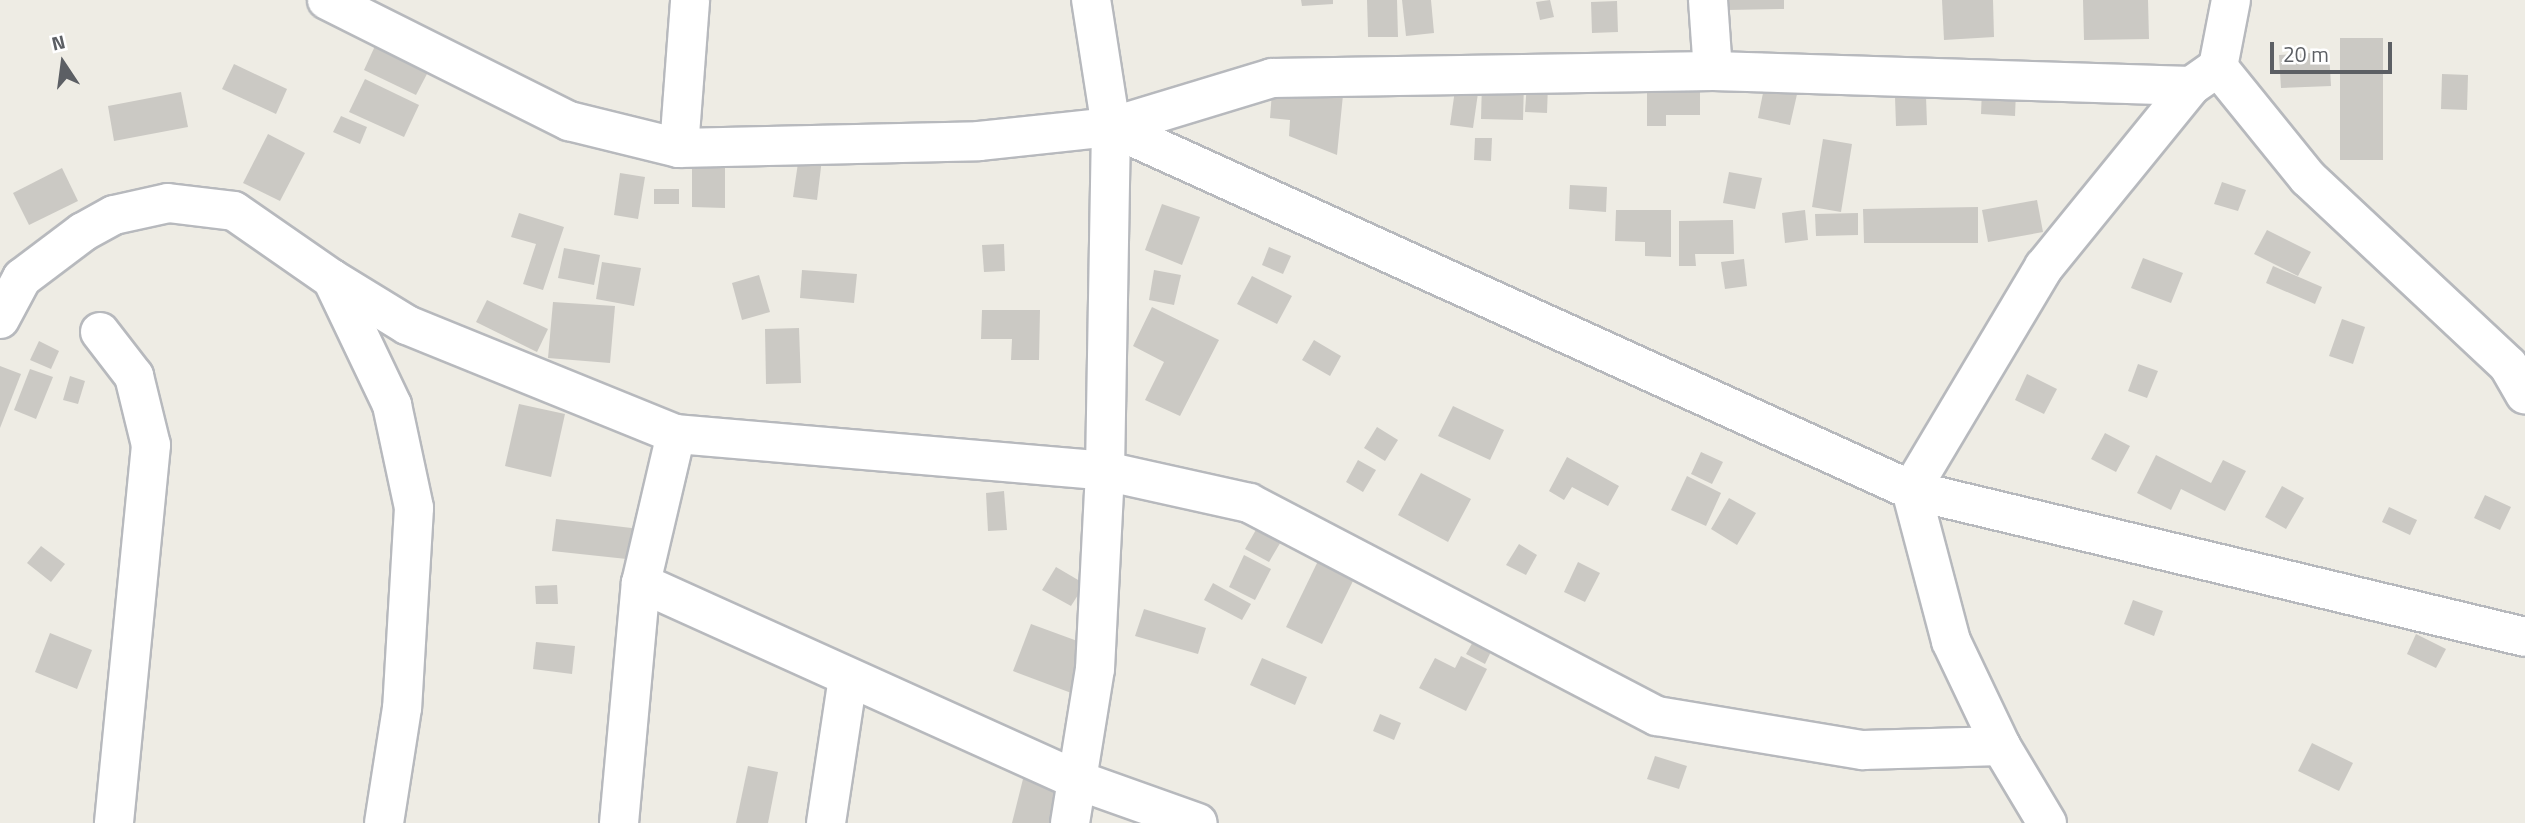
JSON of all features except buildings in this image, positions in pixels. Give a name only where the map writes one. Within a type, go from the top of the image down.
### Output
[{"type":"street","points":[[327,0],[569,121],[679,148],[979,141],[1111,127],[1272,78],[1713,71],[2204,77],[2508,365],[2525,394]]},
{"type":"street","points":[[679,148],[690,0]]},
{"type":"street","points":[[1070,823],[1095,669],[1105,471],[1111,127],[1091,0]]},
{"type":"street","points":[[1708,0],[1713,71]]},
{"type":"street","points":[[2048,823],[2001,746],[1951,640],[1911,490],[2044,267],[2204,77],[2231,0]]},
{"type":"street","points":[[1111,127],[1911,490],[2525,637]]},
{"type":"street","points":[[0,319],[22,278],[83,232],[114,215],[168,203],[234,211],[332,279],[407,325],[676,434],[1105,471],[1249,503],[1657,716],[1863,750],[2001,746]]},
{"type":"street","points":[[332,279],[392,405],[414,508],[402,709],[384,823]]},
{"type":"street","points":[[100,332],[134,376],[151,445],[114,823]]},
{"type":"street","points":[[619,823],[641,583],[676,434]]},
{"type":"street","points":[[641,583],[1077,780],[1198,823]]},
{"type":"street","points":[[825,823],[848,678]]}]
